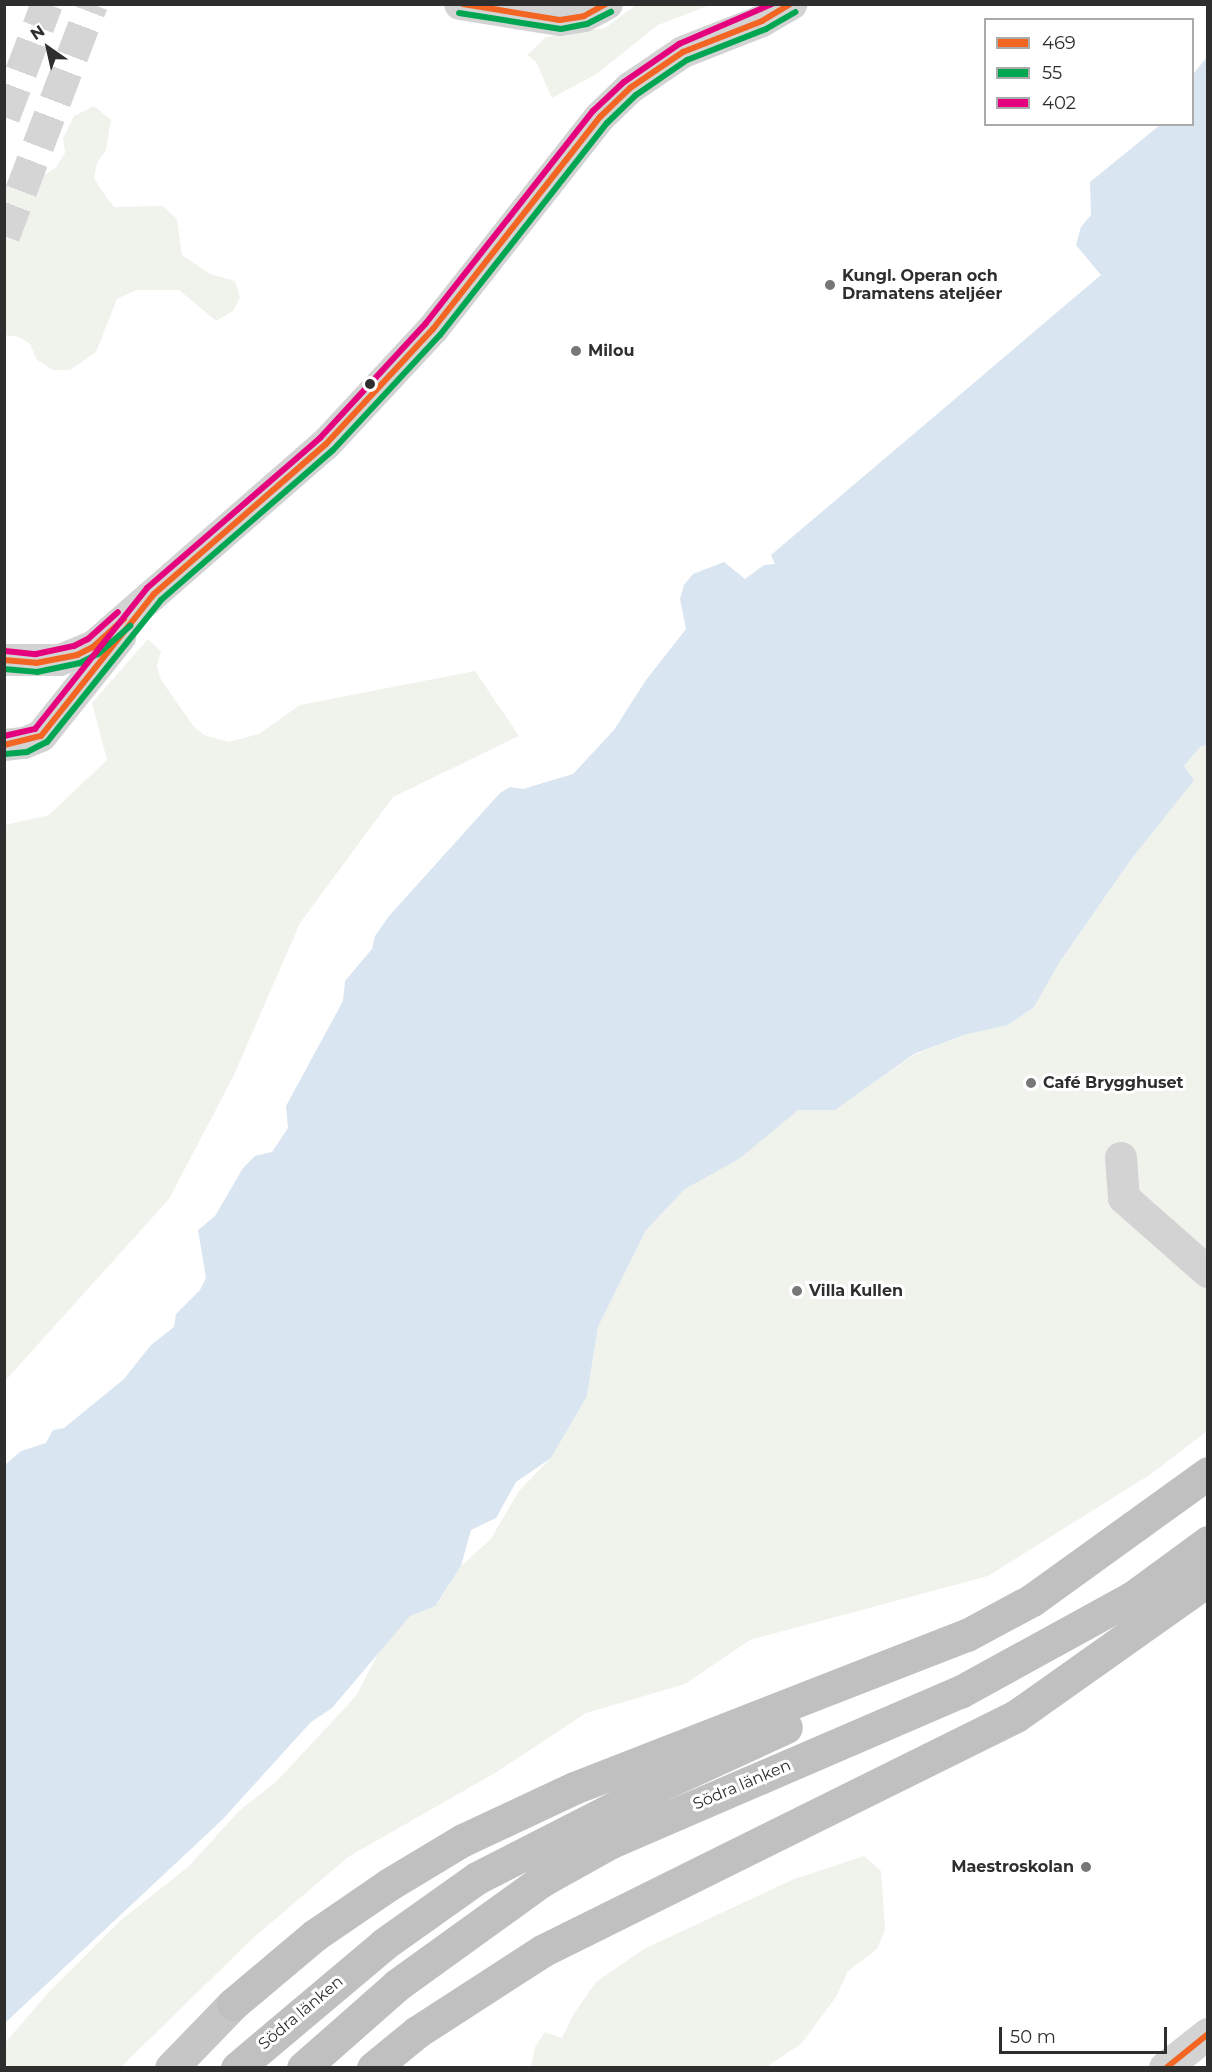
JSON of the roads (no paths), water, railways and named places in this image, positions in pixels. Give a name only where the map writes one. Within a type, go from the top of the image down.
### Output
[{"type":"highway","points":[[233,2004],[315,1935],[388,1884],[463,1840],[574,1788],[967,1635],[1032,1600],[1208,1473]]},
{"type":"highway","name":"Södra länken","points":[[303,2067],[397,1984],[488,1915],[542,1881],[611,1842],[960,1692],[1133,1597],[1208,1542]]},
{"type":"highway","points":[[373,2067],[417,2032],[542,1951],[1016,1716],[1208,1580]]},
{"type":"highway","name":"Södra länken","points":[[237,2067],[384,1944],[477,1878],[645,1792],[855,1695],[967,1635]]},
{"type":"main road","points":[[171,2067],[233,2004]]},
{"type":"street","points":[[460,4],[560,20],[584,16],[607,4]]},
{"type":"street","points":[[17,654],[60,660],[93,647],[294,474],[406,359],[486,265],[600,117],[622,95],[683,52],[762,21],[791,4]]},
{"type":"street","points":[[6,744],[24,743],[41,736],[53,724],[154,594]]},
{"type":"street","points":[[17,654],[51,676],[58,693],[53,724]]},
{"type":"street","points":[[1121,1158],[1124,1197],[1208,1272]]},
{"type":"street","points":[[1165,2067],[1208,2034]]},
{"type":"tunnel","points":[[4,117],[47,4]]},
{"type":"tunnel","points":[[4,236],[92,4]]},
{"type":"place","name":"Kungl. Operan och Dramatens ateljéer","points":[[830,285]]},
{"type":"place","name":"Milou","points":[[576,351]]},
{"type":"place","name":"Café Brygghuset","points":[[1031,1083]]},
{"type":"place","name":"Villa Kullen","points":[[797,1291]]},
{"type":"place","name":"Maestroskolan","points":[[1086,1867]]}]
